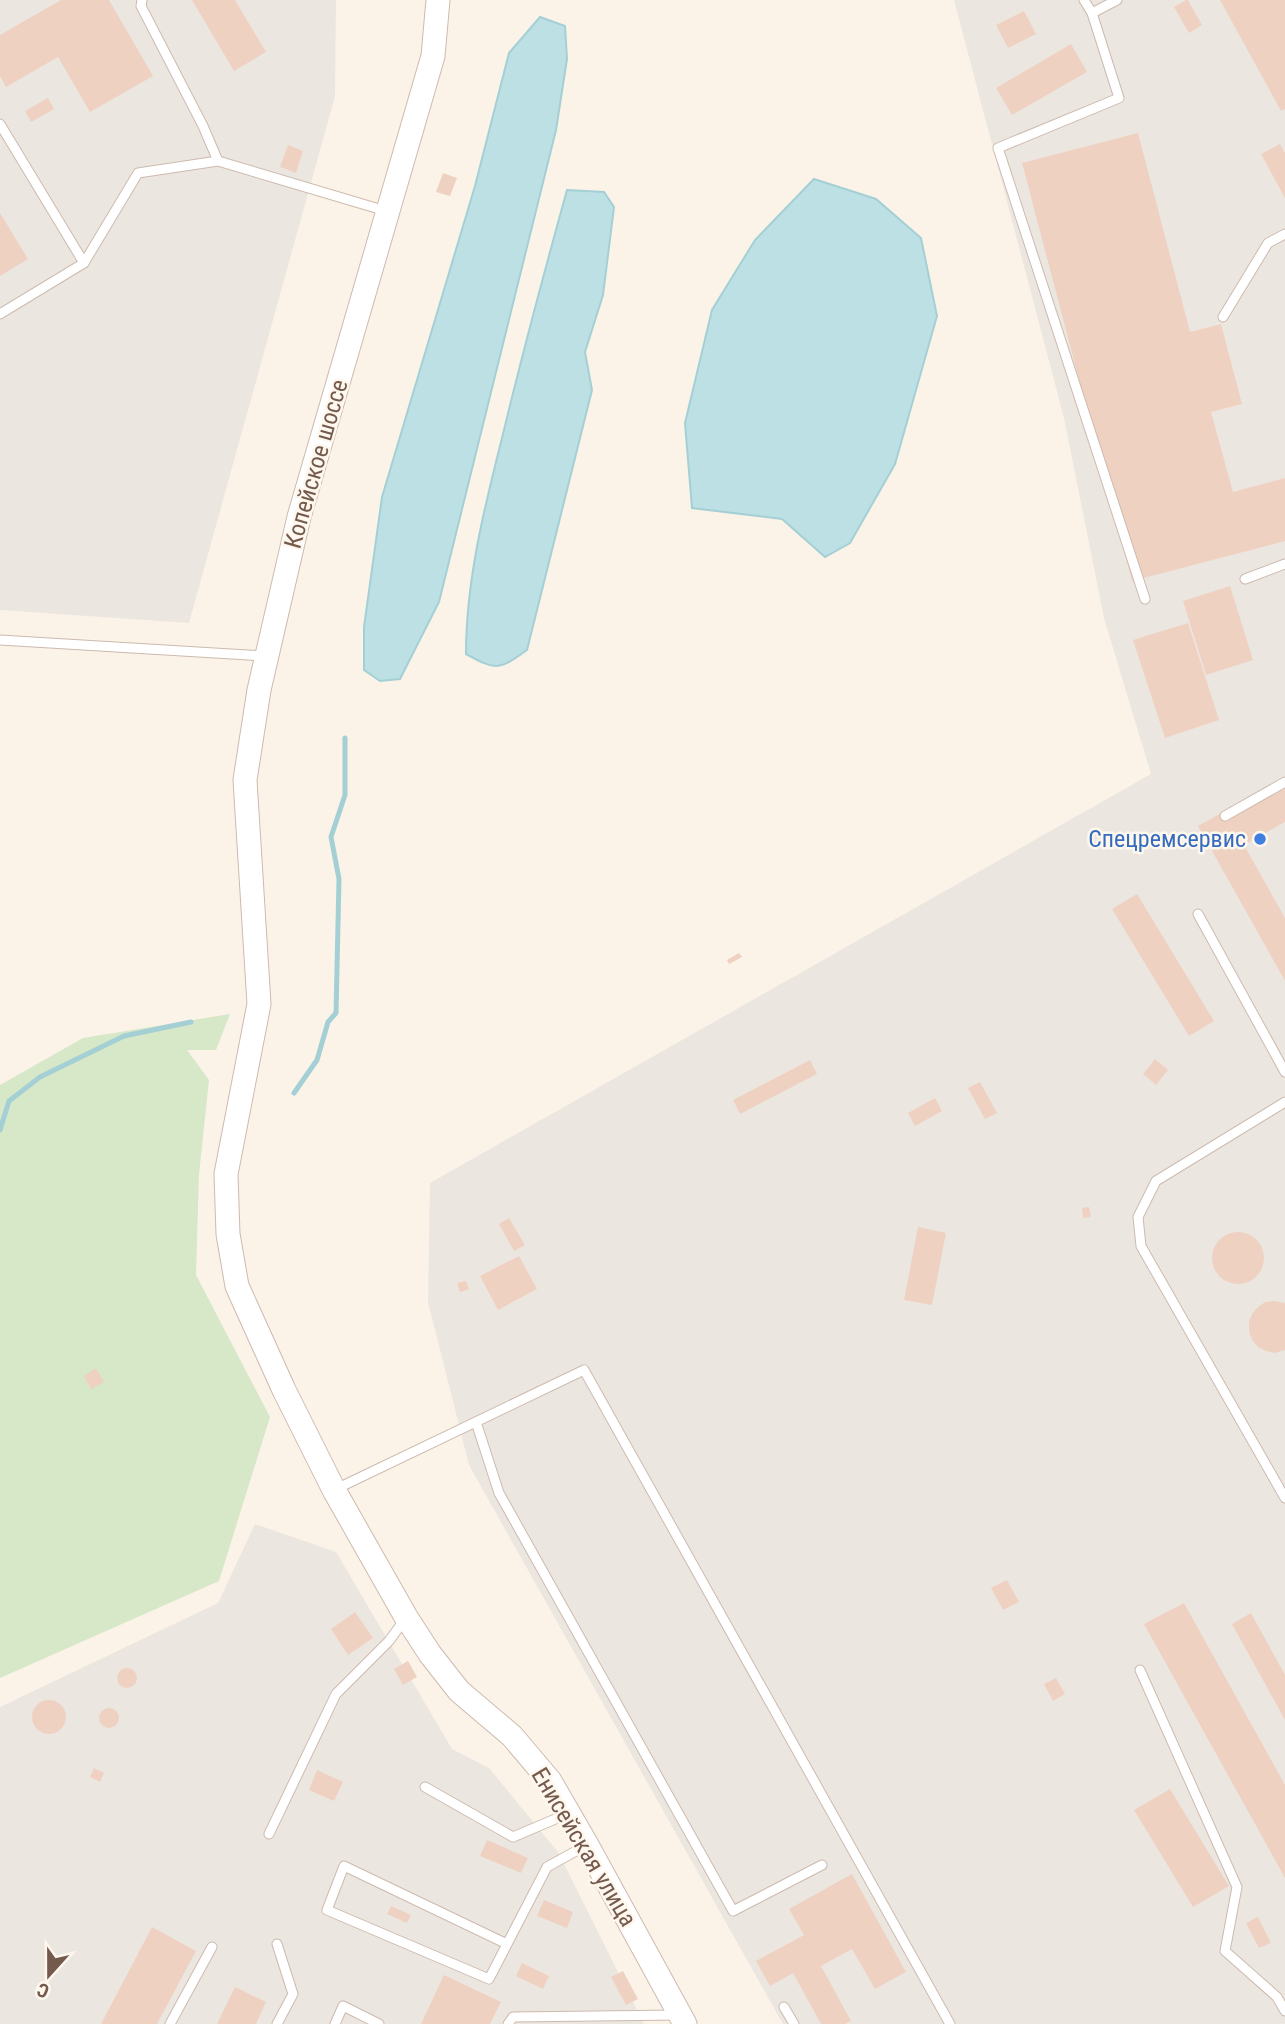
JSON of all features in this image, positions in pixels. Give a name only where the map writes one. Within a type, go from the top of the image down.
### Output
[{"type":"street","name":"Копейское шоссе","points":[[308,1438],[237,1286],[228,1234],[226,1174],[259,1004],[245,780],[259,690],[299,517],[433,57],[438,0]]},
{"type":"street","name":"Енисейская улица","points":[[308,1438],[334,1490],[430,1654],[459,1690],[512,1736],[550,1781],[682,2021]]},
{"type":"lane","points":[[142,0],[141,6],[203,126],[218,162]]},
{"type":"lane","points":[[1084,0],[1092,13],[1119,98],[998,148],[1146,599]]},
{"type":"lane","points":[[1092,13],[1117,0]]},
{"type":"lane","points":[[0,124],[84,263]]},
{"type":"lane","points":[[0,314],[84,263],[138,173],[218,162],[388,211]]},
{"type":"lane","points":[[1223,317],[1268,243],[1285,234]]},
{"type":"lane","points":[[1245,579],[1285,564]]},
{"type":"lane","points":[[0,640],[267,656]]},
{"type":"lane","points":[[1225,816],[1285,782]]},
{"type":"lane","points":[[1198,914],[1285,1072]]},
{"type":"lane","points":[[1285,1102],[1156,1181],[1138,1217],[1142,1246],[1285,1498]]},
{"type":"lane","points":[[334,1490],[584,1370],[950,2024]]},
{"type":"lane","points":[[477,1422],[499,1493],[733,1911],[822,1865]]},
{"type":"lane","points":[[269,1834],[336,1695],[389,1641],[406,1617]]},
{"type":"lane","points":[[1140,1670],[1237,1887],[1225,1951],[1278,1997],[1285,2011]]},
{"type":"lane","points":[[425,1787],[513,1836],[569,1813]]},
{"type":"lane","points":[[507,1944],[344,1866],[327,1910],[489,1979],[547,1867],[587,1845]]},
{"type":"lane","points":[[277,1944],[293,1994],[277,2024]]},
{"type":"lane","points":[[170,2024],[212,1947]]},
{"type":"lane","points":[[335,2024],[343,2006],[379,2024]]},
{"type":"lane","points":[[784,2007],[794,2024]]},
{"type":"lane","points":[[508,2024],[513,2017],[682,2021]]},
{"type":"shaded area","points":[[0,0],[336,0],[335,96],[189,623],[0,610]]},
{"type":"shaded area","points":[[954,0],[1285,0],[1285,2024],[783,2024],[469,1465],[428,1302],[430,1183],[1151,774],[1104,618],[1064,418]]},
{"type":"shaded area","points":[[255,1524],[336,1552],[452,1749],[489,1768],[558,1852],[644,2024],[0,2024],[0,1707],[218,1603]]},
{"type":"green space","points":[[230,1014],[216,1050],[187,1050],[209,1080],[199,1174],[196,1275],[270,1417],[219,1581],[0,1678],[0,1085],[83,1038]]},
{"type":"water","points":[[540,17],[565,26],[567,59],[556,130],[439,602],[400,679],[380,681],[364,670],[364,627],[382,497],[475,186],[509,53]]},
{"type":"water","points":[[814,179],[876,199],[921,238],[937,316],[895,464],[850,543],[825,557],[782,519],[692,508],[685,423],[712,310],[755,240]]},
{"type":"water","points":[[567,190],[604,192],[614,207],[603,295],[585,352],[592,390],[527,650],[498,666],[466,654],[469,599],[495,465]]},
{"type":"building","points":[[61,0],[109,0],[153,76],[90,112],[58,57],[6,87],[0,76],[0,35]]},
{"type":"building","points":[[192,0],[235,0],[266,52],[234,71]]},
{"type":"building","points":[[1186,0],[1202,25],[1189,33],[1174,7]]},
{"type":"building","points":[[1220,0],[1285,0],[1285,109],[1281,111]]},
{"type":"building","points":[[1024,11],[1036,34],[1008,48],[996,25]]},
{"type":"building","points":[[1071,44],[1087,72],[1012,115],[996,88]]},
{"type":"building","points":[[48,98],[54,109],[31,122],[25,111]]},
{"type":"building","points":[[1138,133],[1190,332],[1221,324],[1242,404],[1211,412],[1233,492],[1285,478],[1285,541],[1132,581],[1022,163]]},
{"type":"building","points":[[1280,144],[1285,153],[1285,198],[1261,154]]},
{"type":"building","points":[[288,145],[303,151],[296,173],[280,167]]},
{"type":"building","points":[[443,173],[457,178],[450,196],[436,192]]},
{"type":"building","points":[[0,213],[28,259],[0,276]]},
{"type":"building","points":[[1230,586],[1253,660],[1206,675],[1183,601]]},
{"type":"building","points":[[1188,623],[1219,720],[1165,738],[1133,640]]},
{"type":"building","points":[[1285,778],[1285,822],[1244,845],[1285,918],[1285,981],[1198,826]]},
{"type":"building","points":[[1137,894],[1214,1021],[1189,1036],[1112,909]]},
{"type":"building","points":[[739,953],[742,957],[729,964],[727,960]]},
{"type":"building","points":[[1155,1059],[1168,1070],[1156,1085],[1143,1074]]},
{"type":"building","points":[[810,1060],[817,1074],[740,1114],[733,1100]]},
{"type":"building","points":[[980,1082],[997,1113],[985,1119],[968,1088]]},
{"type":"building","points":[[935,1098],[942,1111],[915,1126],[908,1113]]},
{"type":"building","points":[[1089,1207],[1091,1217],[1083,1218],[1082,1208]]},
{"type":"building","points":[[509,1218],[525,1245],[514,1251],[499,1224]]},
{"type":"building","points":[[918,1227],[946,1233],[932,1305],[904,1300]]},
{"type":"building","points":[[1238,1232],[1248,1234],[1256,1240],[1262,1248],[1262,1268],[1256,1276],[1248,1282],[1238,1284],[1228,1282],[1220,1276],[1214,1268],[1212,1258],[1214,1248],[1220,1240],[1228,1234]]},
{"type":"building","points":[[519,1256],[537,1289],[498,1310],[480,1276]]},
{"type":"building","points":[[466,1281],[469,1289],[460,1292],[457,1283]]},
{"type":"building","points":[[1265,1302],[1285,1303],[1285,1350],[1275,1353],[1258,1347],[1249,1331],[1252,1314]]},
{"type":"building","points":[[96,1368],[104,1382],[91,1389],[84,1376]]},
{"type":"building","points":[[1007,1580],[1019,1602],[1003,1610],[991,1588]]},
{"type":"building","points":[[1184,1603],[1285,1785],[1285,1878],[1144,1624]]},
{"type":"building","points":[[355,1612],[373,1638],[348,1655],[331,1629]]},
{"type":"building","points":[[1251,1613],[1285,1675],[1285,1720],[1232,1624]]},
{"type":"building","points":[[408,1661],[417,1677],[403,1685],[394,1669]]},
{"type":"building","points":[[127,1668],[134,1671],[137,1678],[134,1685],[127,1688],[120,1685],[117,1678],[120,1671]]},
{"type":"building","points":[[1056,1678],[1065,1694],[1053,1701],[1044,1684]]},
{"type":"building","points":[[49,1700],[61,1705],[66,1717],[61,1729],[49,1734],[37,1729],[32,1717],[37,1705]]},
{"type":"building","points":[[109,1708],[116,1711],[119,1718],[116,1725],[109,1728],[102,1725],[99,1718],[102,1711]]},
{"type":"building","points":[[94,1768],[104,1773],[100,1782],[90,1777]]},
{"type":"building","points":[[317,1770],[343,1782],[334,1801],[309,1790]]},
{"type":"building","points":[[1170,1789],[1229,1886],[1193,1907],[1134,1810]]},
{"type":"building","points":[[487,1840],[528,1858],[521,1873],[480,1856]]},
{"type":"building","points":[[852,1874],[906,1972],[875,1989],[852,1949],[821,1966],[851,2021],[845,2024],[821,2024],[793,1973],[770,1986],[756,1961],[804,1935],[789,1909]]},
{"type":"building","points":[[544,1900],[573,1912],[567,1928],[537,1916]]},
{"type":"building","points":[[391,1906],[411,1915],[407,1923],[387,1914]]},
{"type":"building","points":[[1258,1917],[1271,1943],[1259,1948],[1246,1923]]},
{"type":"building","points":[[152,1927],[196,1951],[157,2024],[101,2024]]},
{"type":"building","points":[[522,1963],[549,1976],[543,1989],[516,1976]]},
{"type":"building","points":[[623,1971],[638,1999],[626,2005],[611,1977]]},
{"type":"building","points":[[444,1975],[501,2002],[490,2024],[421,2024]]},
{"type":"building","points":[[235,1987],[266,2002],[256,2024],[217,2024]]},
{"type":"waterway","points":[[294,1093],[317,1060],[328,1022],[336,1013],[339,879],[331,837],[345,795],[345,738]]},
{"type":"waterway","points":[[0,1130],[9,1101],[40,1077],[124,1036],[191,1022]]},
{"type":"place","name":"Спецремсервис","points":[[1260,839]]}]
